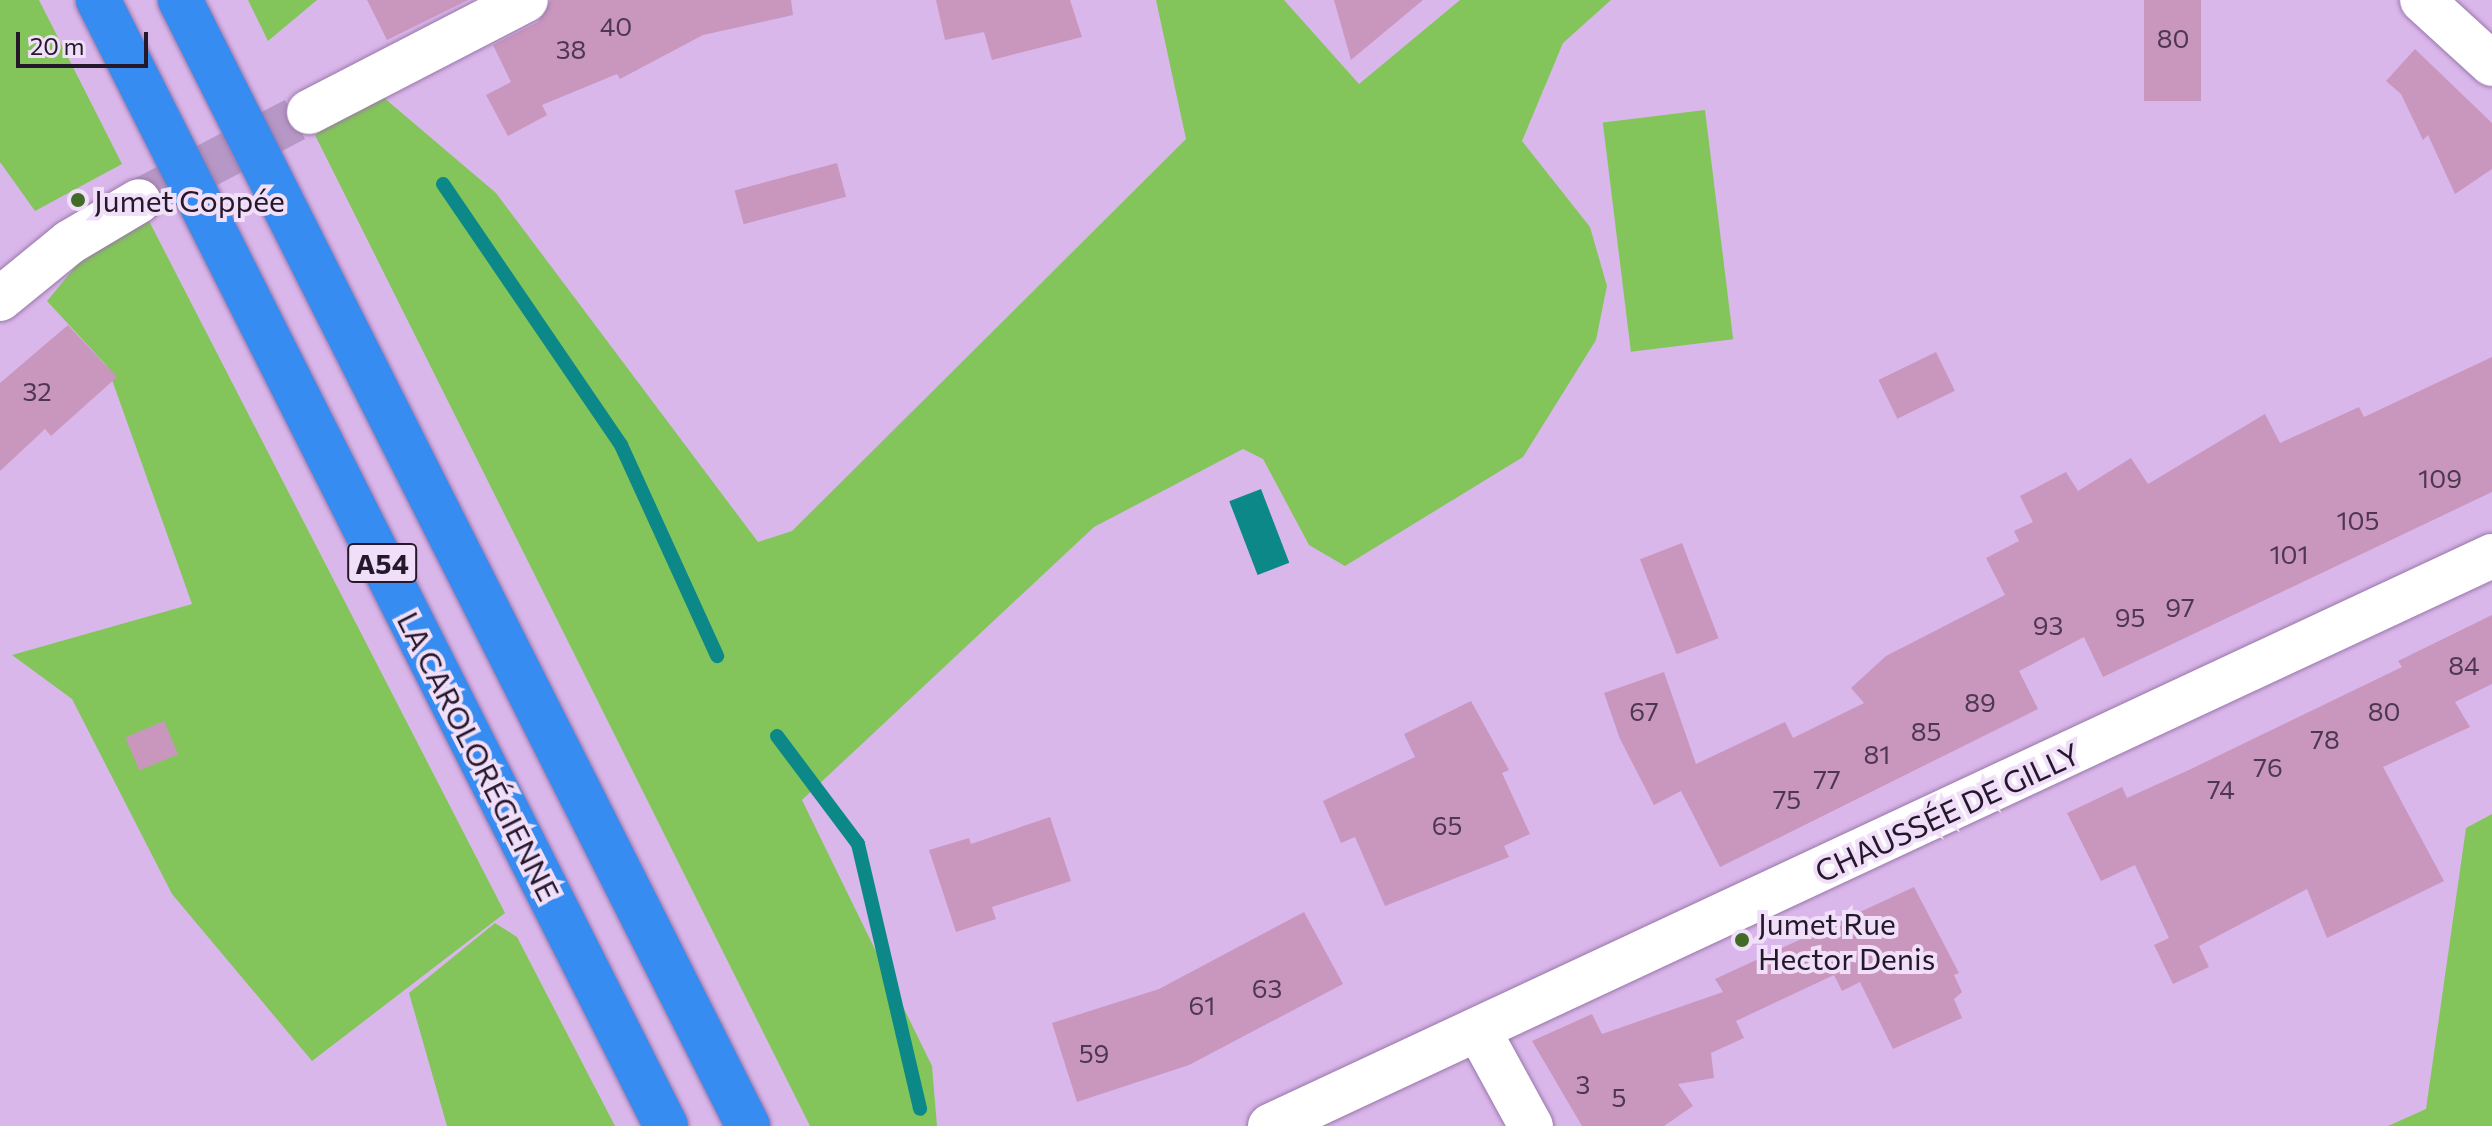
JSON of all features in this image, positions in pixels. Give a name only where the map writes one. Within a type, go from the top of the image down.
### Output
[{"type":"highway","name":"LA CAROLORÉGIENNE","points":[[98,0],[666,1126]]},
{"type":"highway","name":"A54","points":[[180,0],[748,1126]]},
{"type":"street","points":[[309,112],[526,0]]},
{"type":"street","points":[[2422,0],[2492,64]]},
{"type":"street","points":[[0,299],[70,242],[139,201]]},
{"type":"street","name":"CHAUSSÉE DE GILLY","points":[[1270,1126],[1480,1033],[2492,556]]},
{"type":"street","points":[[1480,1033],[1531,1126]]},
{"type":"green space","points":[[0,0],[39,0],[122,164],[35,211],[0,162]]},
{"type":"green space","points":[[248,0],[317,0],[268,41]]},
{"type":"green space","points":[[1156,0],[1284,0],[1359,84],[1460,0],[1611,0],[1563,43],[1522,141],[1590,227],[1607,286],[1596,340],[1523,457],[1345,566],[1309,545],[1263,459],[1243,449],[1094,527],[802,800],[932,1066],[937,1126],[810,1126],[315,135],[376,91],[496,193],[758,542],[792,531],[1186,139]]},
{"type":"green space","points":[[1705,110],[1733,339],[1631,352],[1603,123]]},
{"type":"green space","points":[[149,221],[505,913],[312,1061],[172,894],[72,699],[12,655],[192,604],[107,366],[47,301],[81,260]]},
{"type":"green space","points":[[2492,814],[2492,1126],[2388,1126],[2426,1109],[2466,828]]},
{"type":"green space","points":[[495,923],[517,937],[615,1126],[447,1126],[409,993]]},
{"type":"shaded area","points":[[1261,489],[1289,563],[1258,575],[1229,501]]},
{"type":"building","points":[[367,0],[468,0],[387,40]]},
{"type":"building","points":[[551,0],[791,0],[793,15],[703,35],[620,79],[617,74],[542,105],[547,115],[508,136],[486,95],[511,82],[493,45],[538,22]]},
{"type":"building","points":[[936,0],[1070,0],[1082,37],[992,60],[984,32],[945,40]]},
{"type":"building","points":[[1334,0],[1423,0],[1351,60]]},
{"type":"building","points":[[2144,0],[2201,0],[2201,101],[2144,101]]},
{"type":"building","points":[[2415,49],[2492,123],[2492,169],[2455,194],[2428,135],[2423,140],[2401,94],[2386,81]]},
{"type":"building","points":[[837,163],[846,197],[744,224],[735,190]]},
{"type":"building","points":[[68,325],[117,377],[51,436],[45,429],[0,471],[0,383]]},
{"type":"building","points":[[1936,352],[1955,391],[1897,419],[1878,380]]},
{"type":"building","points":[[2492,357],[2492,492],[2103,677],[2084,637],[2019,671],[2038,709],[1720,867],[1681,791],[1654,805],[1620,739],[1604,693],[1664,672],[1696,764],[1785,722],[1793,738],[1864,703],[1851,688],[1886,656],[2005,595],[1986,558],[2019,541],[2014,531],[2033,522],[2020,496],[2066,472],[2078,491],[2131,458],[2148,484],[2265,414],[2280,443],[2359,407],[2364,417]]},
{"type":"building","points":[[1682,543],[1719,638],[1677,654],[1640,559]]},
{"type":"building","points":[[2492,615],[2492,684],[2455,702],[2470,727],[2383,767],[2444,881],[2327,938],[2307,889],[2199,946],[2209,967],[2173,984],[2154,945],[2169,938],[2135,865],[2101,881],[2067,813],[2122,787],[2127,798],[2191,769],[2402,667],[2398,661]]},
{"type":"building","points":[[1471,701],[1509,770],[1502,773],[1530,834],[1504,846],[1509,857],[1385,906],[1355,837],[1341,843],[1323,801],[1415,757],[1404,734]]},
{"type":"building","points":[[164,721],[178,754],[139,771],[125,737]]},
{"type":"building","points":[[1050,817],[1071,881],[992,907],[996,919],[956,932],[929,850],[969,838],[971,844]]},
{"type":"building","points":[[1914,887],[1959,973],[1954,975],[1962,992],[1954,999],[1962,1018],[1893,1049],[1860,982],[1842,991],[1834,975],[1736,1021],[1744,1038],[1711,1053],[1714,1078],[1678,1084],[1693,1106],[1664,1126],[1582,1126],[1532,1041],[1592,1014],[1602,1034],[1723,992],[1715,979]]},
{"type":"building","points":[[1304,912],[1343,984],[1189,1065],[1077,1102],[1052,1023],[1159,989]]},
{"type":"waterway","points":[[443,184],[621,445],[717,656]]},
{"type":"waterway","points":[[777,736],[858,844],[920,1109]]},
{"type":"tunnel","points":[[139,201],[309,112]]},
{"type":"place","name":"Jumet Coppée","points":[[78,200]]},
{"type":"place","name":"Jumet Rue Hector Denis","points":[[1742,940]]}]
